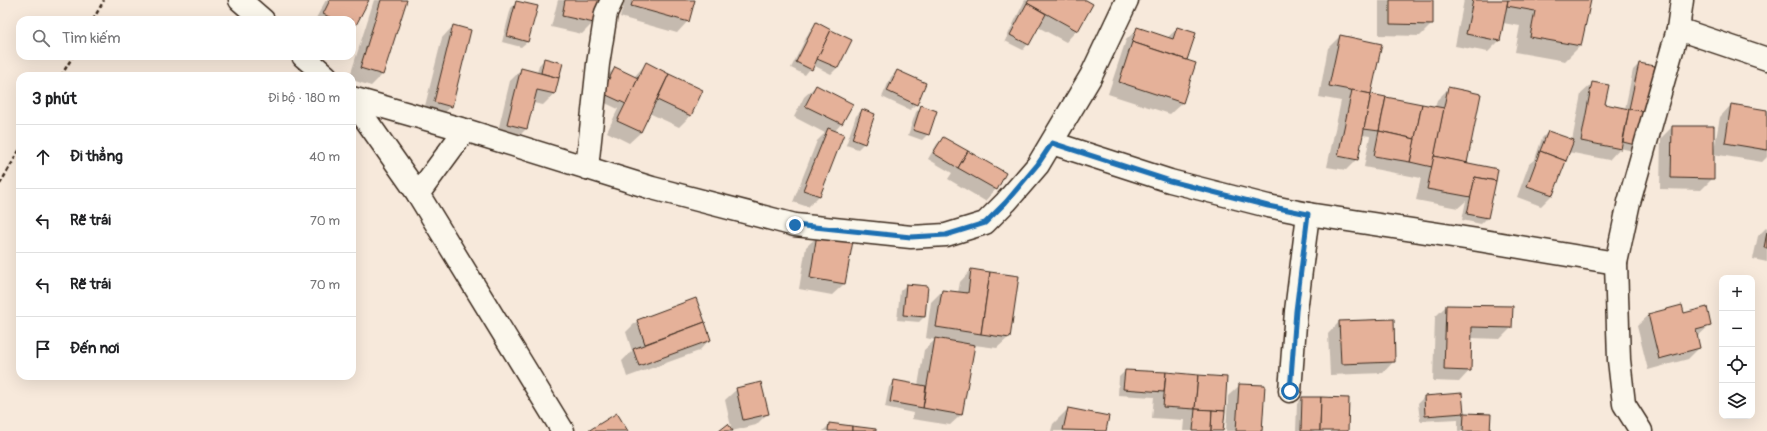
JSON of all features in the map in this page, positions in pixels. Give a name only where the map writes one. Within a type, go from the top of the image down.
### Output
[{"type":"street","points":[[240,0],[258,16]]},
{"type":"street","points":[[587,168],[598,64],[606,13],[612,0]]},
{"type":"street","points":[[356,100],[465,130],[652,188],[795,225],[911,237],[946,235],[985,223],[1006,202],[1038,164],[1091,76],[1126,0]]},
{"type":"street","points":[[1641,431],[1624,404],[1619,360],[1616,263],[1629,202],[1678,29],[1682,0]]},
{"type":"street","points":[[1678,29],[1767,59]]},
{"type":"street","points":[[308,60],[321,72]]},
{"type":"street","points":[[356,105],[418,194],[563,431]]},
{"type":"street","points":[[418,194],[465,130]]},
{"type":"street","points":[[1052,143],[1170,181],[1268,206],[1308,214],[1616,263]]},
{"type":"street","points":[[1290,391],[1296,311],[1308,214]]},
{"type":"path","points":[[95,16],[104,0]]},
{"type":"path","points":[[63,72],[71,60]]},
{"type":"path","points":[[0,184],[16,155]]},
{"type":"building","points":[[330,0],[369,0],[356,25],[356,16],[327,16],[323,14]]},
{"type":"building","points":[[381,0],[407,0],[383,75],[360,68]]},
{"type":"building","points":[[565,0],[599,0],[594,23],[562,16]]},
{"type":"building","points":[[633,0],[695,0],[689,22],[631,6]]},
{"type":"building","points":[[1029,0],[1086,0],[1093,4],[1078,31],[1027,3]]},
{"type":"building","points":[[1390,0],[1433,0],[1433,25],[1390,24]]},
{"type":"building","points":[[1473,0],[1508,0],[1500,41],[1466,34]]},
{"type":"building","points":[[1508,0],[1591,0],[1581,46],[1530,37],[1535,11],[1507,6]]},
{"type":"building","points":[[516,1],[538,6],[528,42],[507,36]]},
{"type":"building","points":[[1027,3],[1046,14],[1029,45],[1010,35]]},
{"type":"building","points":[[816,22],[831,30],[812,70],[796,62]]},
{"type":"building","points":[[453,25],[471,30],[452,107],[434,102]]},
{"type":"building","points":[[1137,27],[1173,39],[1177,27],[1196,33],[1187,60],[1132,42]]},
{"type":"building","points":[[831,30],[852,40],[838,68],[817,59]]},
{"type":"building","points":[[1340,35],[1382,44],[1371,94],[1329,86]]},
{"type":"building","points":[[1132,42],[1196,63],[1183,103],[1119,82]]},
{"type":"building","points":[[544,58],[563,63],[559,78],[541,73]]},
{"type":"building","points":[[646,62],[669,74],[641,132],[617,121]]},
{"type":"building","points":[[1639,63],[1655,66],[1646,112],[1629,109]]},
{"type":"building","points":[[615,67],[638,78],[626,104],[602,93]]},
{"type":"building","points":[[521,68],[559,78],[555,94],[537,90],[527,129],[507,124]]},
{"type":"building","points":[[897,70],[926,83],[917,105],[887,91]]},
{"type":"building","points":[[669,74],[703,90],[691,116],[657,100]]},
{"type":"building","points":[[1592,82],[1609,85],[1605,104],[1629,109],[1621,149],[1581,141]]},
{"type":"building","points":[[816,85],[853,104],[842,124],[805,106]]},
{"type":"building","points":[[1448,87],[1481,94],[1467,163],[1434,156]]},
{"type":"building","points":[[1352,90],[1371,94],[1358,160],[1338,156]]},
{"type":"building","points":[[1371,94],[1386,97],[1379,131],[1364,129]]},
{"type":"building","points":[[1386,97],[1422,104],[1415,139],[1379,131]]},
{"type":"building","points":[[1422,104],[1444,108],[1432,167],[1410,162]]},
{"type":"building","points":[[1731,104],[1767,110],[1767,150],[1725,143]]},
{"type":"building","points":[[921,105],[937,111],[929,135],[913,130]]},
{"type":"building","points":[[862,109],[875,114],[865,144],[852,139]]},
{"type":"building","points":[[1629,109],[1646,112],[1639,146],[1623,142]]},
{"type":"building","points":[[1672,126],[1714,126],[1714,179],[1671,178]]},
{"type":"building","points":[[828,128],[844,134],[820,196],[803,190]]},
{"type":"building","points":[[1379,131],[1415,139],[1410,162],[1374,156]]},
{"type":"building","points":[[1548,131],[1574,140],[1566,161],[1540,151]]},
{"type":"building","points":[[943,137],[968,151],[958,168],[933,153]]},
{"type":"building","points":[[968,151],[1006,173],[997,190],[958,168]]},
{"type":"building","points":[[1540,151],[1566,161],[1553,195],[1527,186]]},
{"type":"building","points":[[1434,156],[1498,169],[1496,181],[1475,177],[1471,197],[1427,189]]},
{"type":"building","points":[[1475,177],[1496,181],[1488,218],[1467,214]]},
{"type":"building","points":[[1767,232],[1767,248],[1764,248]]},
{"type":"building","points":[[817,234],[853,241],[845,284],[810,278]]},
{"type":"building","points":[[971,269],[990,272],[981,334],[936,327],[942,290],[968,293]]},
{"type":"building","points":[[990,272],[1019,276],[1010,338],[981,334]]},
{"type":"building","points":[[906,284],[928,286],[925,317],[903,315]]},
{"type":"building","points":[[696,298],[705,322],[645,344],[637,320]]},
{"type":"building","points":[[1446,305],[1513,306],[1512,328],[1472,327],[1471,371],[1444,370]]},
{"type":"building","points":[[1682,305],[1684,313],[1707,307],[1711,326],[1696,330],[1700,348],[1659,359],[1648,314]]},
{"type":"building","points":[[1394,319],[1395,362],[1341,364],[1339,321]]},
{"type":"building","points":[[705,322],[711,340],[639,366],[633,349]]},
{"type":"building","points":[[935,338],[975,345],[962,415],[923,408]]},
{"type":"building","points":[[1125,370],[1166,372],[1164,392],[1123,389]]},
{"type":"building","points":[[1166,372],[1198,375],[1195,409],[1163,407]]},
{"type":"building","points":[[1198,375],[1227,377],[1225,411],[1195,409]]},
{"type":"building","points":[[894,380],[926,386],[923,408],[890,402]]},
{"type":"building","points":[[761,382],[769,414],[743,420],[736,388]]},
{"type":"building","points":[[1239,384],[1265,385],[1262,431],[1236,431]]},
{"type":"building","points":[[1462,393],[1464,413],[1425,416],[1424,396]]},
{"type":"building","points":[[1302,397],[1321,397],[1320,431],[1301,431]]},
{"type":"building","points":[[1321,397],[1349,398],[1348,431],[1320,431]]},
{"type":"building","points":[[1068,408],[1109,416],[1106,431],[1063,430]]},
{"type":"building","points":[[1195,409],[1212,410],[1211,431],[1193,431]]},
{"type":"building","points":[[1212,410],[1225,411],[1223,431],[1211,431]]},
{"type":"building","points":[[617,413],[628,431],[588,431]]},
{"type":"building","points":[[1464,413],[1491,414],[1490,431],[1463,431]]},
{"type":"building","points":[[829,423],[852,426],[852,431],[828,431]]},
{"type":"building","points":[[728,424],[733,431],[719,431]]},
{"type":"building","points":[[852,426],[876,429],[876,431],[852,431]]},
{"type":"route","points":[[795,225],[860,233],[911,237],[946,235],[985,223],[1006,202],[1038,164],[1052,143],[1170,181],[1268,206],[1308,214],[1296,311],[1290,391]]}]
